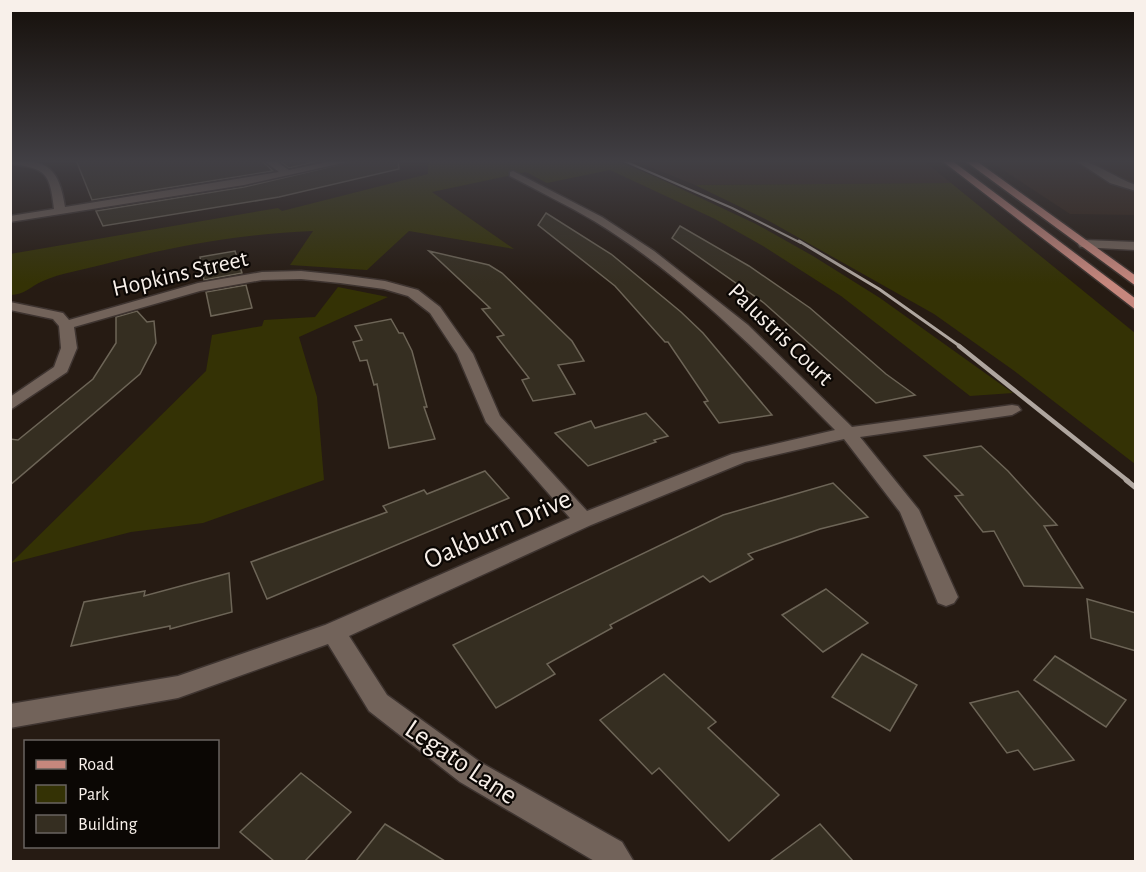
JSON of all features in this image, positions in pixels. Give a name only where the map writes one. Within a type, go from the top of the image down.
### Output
[{"type":"main road","points":[[998,201],[1136,306]]},
{"type":"main road","points":[[1024,201],[1134,280]]},
{"type":"street","points":[[59,201],[60,211]]},
{"type":"street","points":[[10,219],[124,201]]},
{"type":"street","name":"Palustris Court","points":[[563,201],[598,219],[696,287],[744,328],[848,433],[909,510],[945,597]]},
{"type":"street","points":[[1084,244],[1136,246]]},
{"type":"street","name":"Hopkins Street","points":[[66,325],[198,287],[262,276],[301,275],[340,279],[386,285],[413,293],[435,309],[465,354],[492,418],[584,520]]},
{"type":"street","points":[[10,306],[58,316],[66,325],[69,348],[61,369],[10,405]]},
{"type":"street","name":"Oakburn Drive","points":[[10,716],[178,687],[334,632],[584,520],[739,458],[848,433],[1012,410]]},
{"type":"street","name":"Legato Lane","points":[[334,632],[378,703],[470,772],[611,853],[618,861]]},
{"type":"shaded area","points":[[1050,201],[1135,201],[1135,215],[1070,214]]},
{"type":"green space","points":[[323,201],[445,201],[514,249],[409,231],[367,270],[290,265],[313,231],[286,233],[232,238],[153,253],[57,276],[20,294],[11,295],[10,254],[278,208],[282,211]]},
{"type":"green space","points":[[676,201],[706,201],[756,224],[813,256],[880,298],[1013,393],[970,396],[841,296],[763,246],[715,219]]},
{"type":"green space","points":[[727,201],[973,201],[1135,333],[1135,464],[1013,370],[934,314],[769,221]]},
{"type":"green space","points":[[338,287],[388,297],[299,337],[317,397],[324,480],[203,523],[131,532],[11,563],[206,371],[212,335],[262,326],[264,320],[315,317]]},
{"type":"building","points":[[160,201],[257,201],[103,226],[96,211]]},
{"type":"building","points":[[546,213],[611,254],[681,312],[703,333],[772,415],[719,423],[704,402],[708,401],[668,342],[665,342],[615,286],[538,225]]},
{"type":"building","points":[[680,226],[749,266],[810,308],[886,374],[915,395],[876,403],[764,303],[672,238]]},
{"type":"building","points":[[235,251],[242,273],[204,280],[200,257]]},
{"type":"building","points":[[429,251],[489,265],[502,273],[572,341],[584,361],[558,365],[575,394],[533,401],[522,380],[529,378],[497,337],[504,335],[482,309],[490,308]]},
{"type":"building","points":[[246,285],[252,308],[211,316],[206,292]]},
{"type":"building","points":[[137,311],[147,322],[154,321],[156,343],[140,374],[10,485],[10,439],[18,440],[93,379],[116,343],[116,317]]},
{"type":"building","points":[[391,319],[399,333],[403,333],[412,351],[427,407],[424,407],[435,439],[389,448],[377,384],[374,385],[367,360],[360,361],[353,342],[362,340],[355,326]]},
{"type":"building","points":[[646,413],[668,436],[588,466],[555,433],[591,421],[595,428]]},
{"type":"building","points":[[981,446],[1008,471],[1057,525],[1044,526],[1083,588],[1024,586],[994,531],[983,532],[955,496],[963,495],[924,456]]},
{"type":"building","points":[[485,471],[509,498],[267,599],[251,562],[387,512],[383,506],[424,490],[427,494]]},
{"type":"building","points":[[833,483],[868,517],[820,529],[748,554],[753,559],[710,582],[703,576],[610,625],[612,628],[547,664],[555,674],[496,708],[453,645],[723,515]]},
{"type":"building","points":[[229,573],[232,612],[170,629],[170,626],[71,646],[84,602],[145,591],[144,596]]},
{"type":"building","points":[[826,589],[868,623],[823,652],[782,615]]},
{"type":"building","points":[[1087,599],[1136,613],[1136,651],[1091,638]]},
{"type":"building","points":[[862,654],[917,685],[890,731],[832,697]]},
{"type":"building","points":[[1055,656],[1126,700],[1106,727],[1034,680]]},
{"type":"building","points":[[664,674],[716,722],[708,728],[779,795],[729,841],[659,768],[652,774],[600,720]]},
{"type":"building","points":[[1018,691],[1074,760],[1034,770],[1018,750],[1007,753],[970,703]]},
{"type":"building","points":[[301,773],[351,812],[305,861],[274,861],[240,832]]},
{"type":"building","points":[[385,824],[445,861],[356,861]]},
{"type":"building","points":[[820,824],[853,861],[770,861]]},
{"type":"railway","points":[[715,201],[801,243]]},
{"type":"railway","points":[[799,241],[879,289],[961,347]]},
{"type":"railway","points":[[959,346],[1128,481]]},
{"type":"railway","points":[[1126,480],[1136,488]]}]
